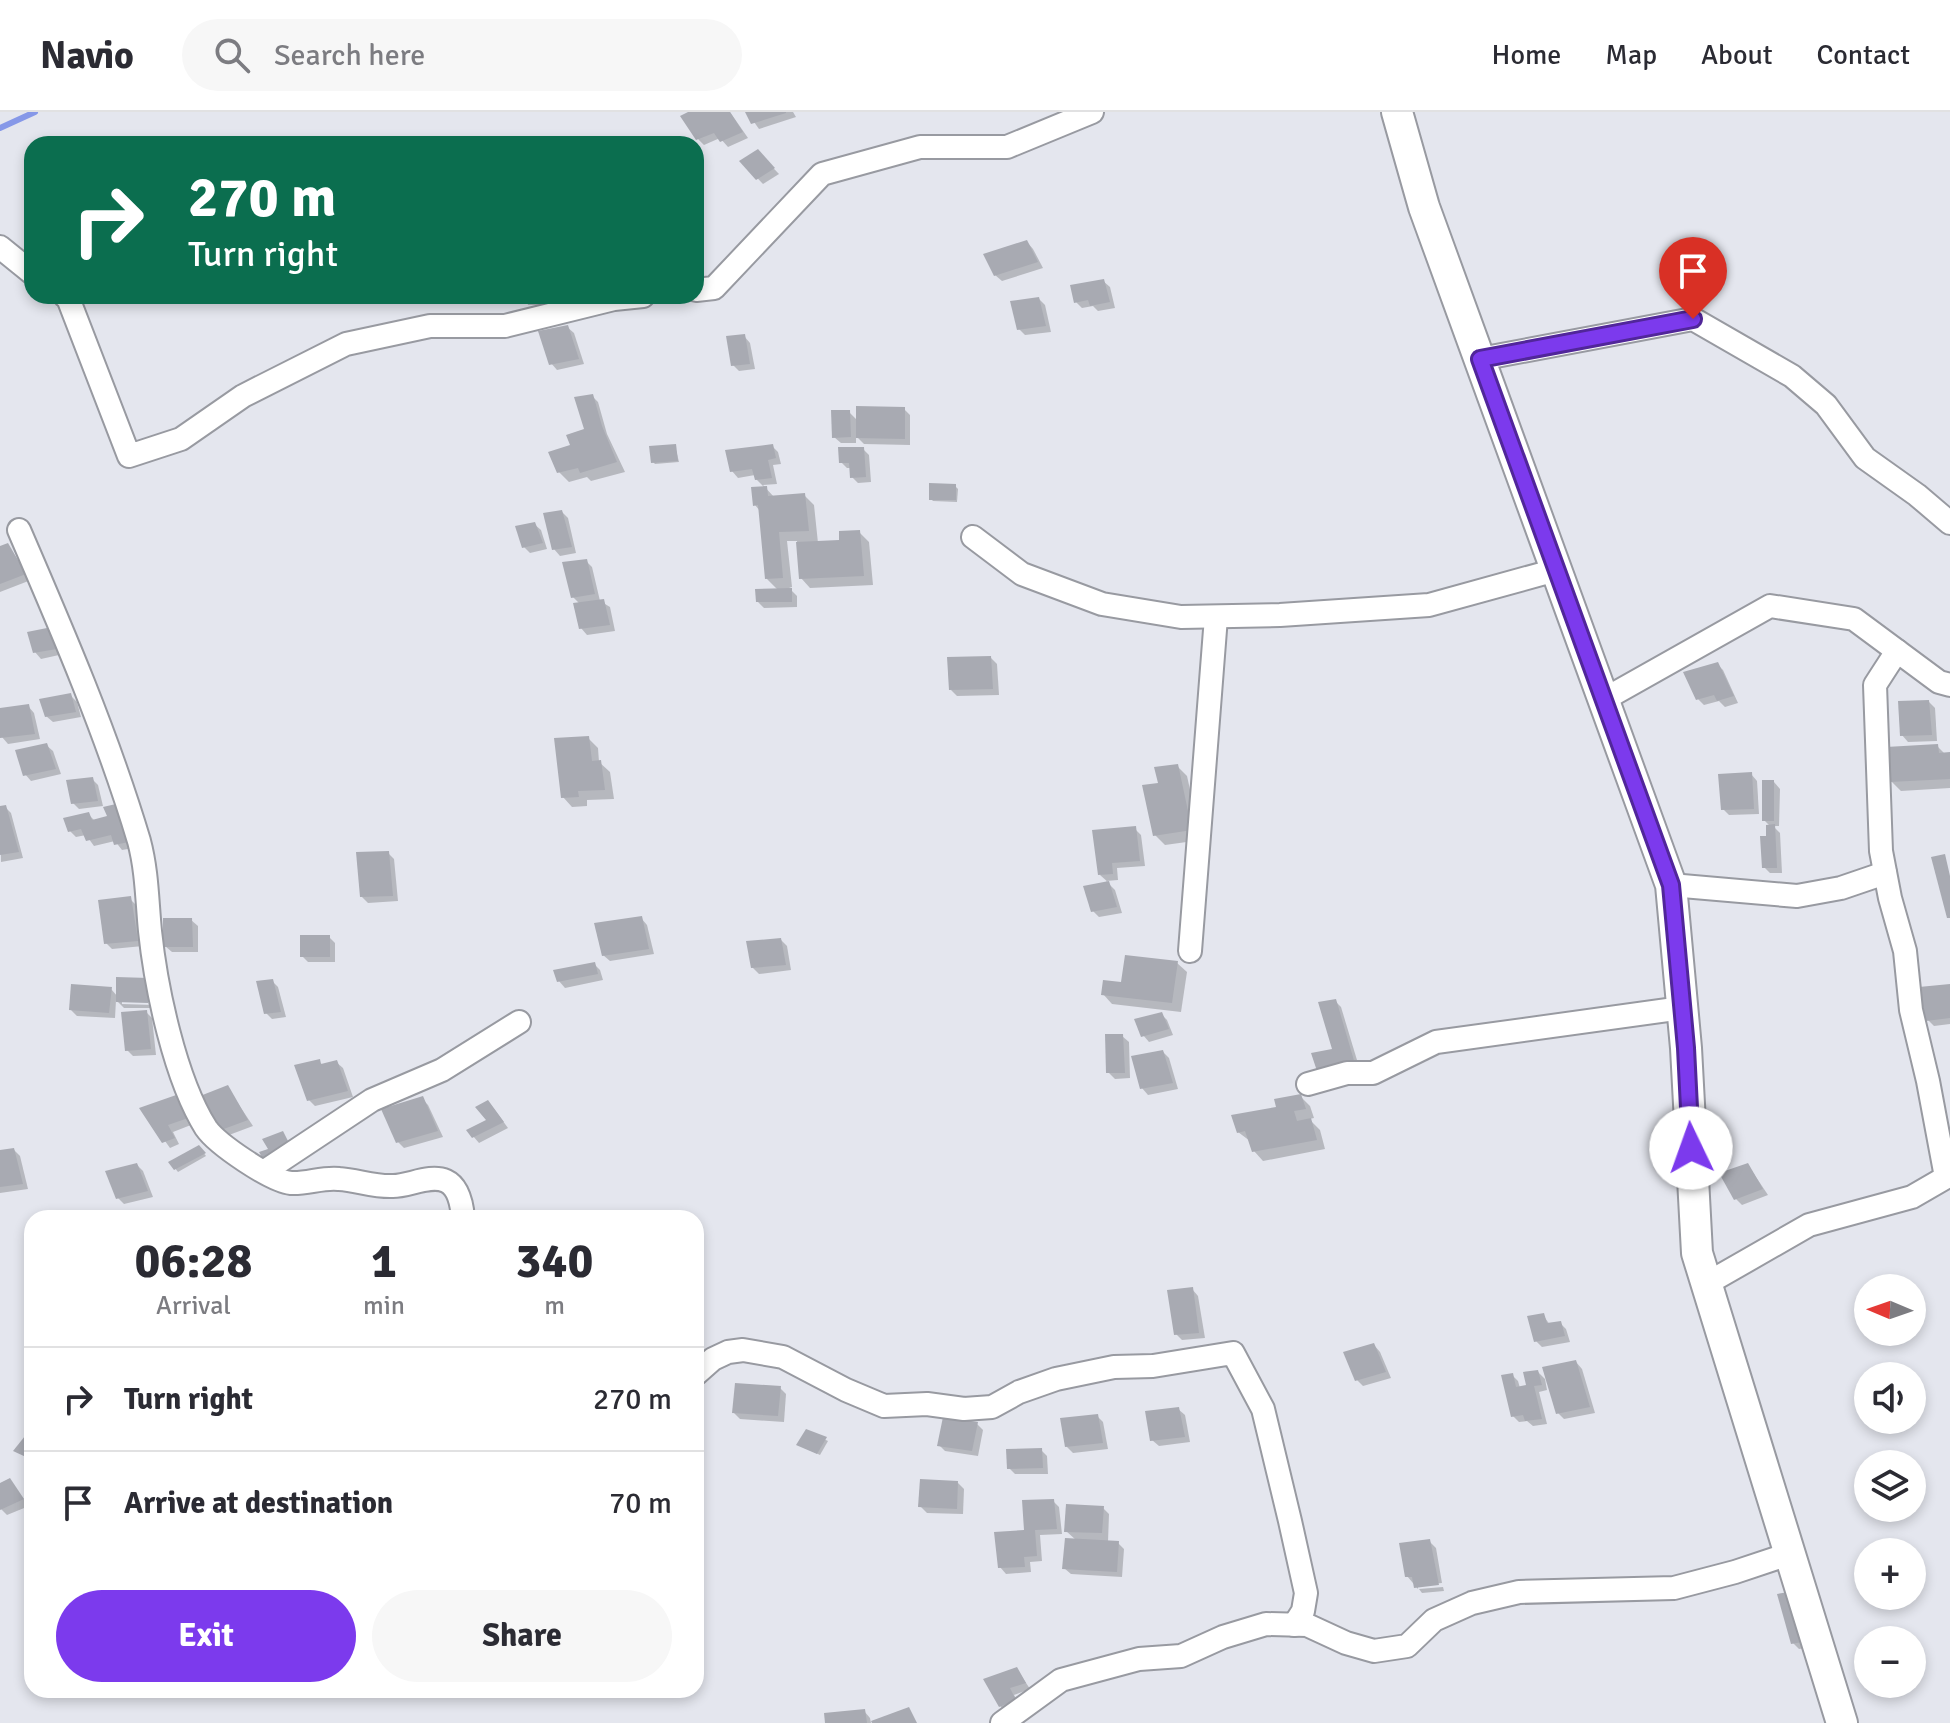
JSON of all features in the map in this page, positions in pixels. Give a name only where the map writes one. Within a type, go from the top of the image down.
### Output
[{"type":"main road","points":[[1397,112],[1424,207],[1671,885],[1697,1253],[1842,1723]]},
{"type":"street","points":[[704,289],[714,288],[822,174],[920,147],[1007,147],[1092,112]]},
{"type":"street","points":[[0,247],[24,266]]},
{"type":"street","points":[[70,304],[129,456],[181,439],[243,396],[346,344],[430,326],[505,326],[594,304]]},
{"type":"street","points":[[1480,359],[1693,319],[1792,376],[1826,405],[1865,458],[1950,523]]},
{"type":"street","points":[[19,530],[83,680],[139,842],[146,873],[154,961],[165,1018],[191,1101],[215,1140],[288,1183],[337,1178],[375,1186],[437,1179],[446,1181],[454,1186],[461,1210]]},
{"type":"street","points":[[973,537],[1022,574],[1102,604],[1181,617],[1280,615],[1429,605],[1556,570]]},
{"type":"street","points":[[1603,700],[1770,606],[1854,619],[1939,682],[1950,685]]},
{"type":"street","points":[[1190,951],[1216,617]]},
{"type":"street","points":[[1706,1284],[1809,1225],[1912,1197],[1948,1176],[1911,1010],[1905,951],[1881,851],[1875,685],[1897,651]]},
{"type":"street","points":[[1671,885],[1797,896],[1841,888],[1885,873]]},
{"type":"street","points":[[1308,1084],[1347,1073],[1373,1073],[1436,1042],[1682,1008]]},
{"type":"street","points":[[265,1171],[372,1100],[442,1070],[519,1022]]},
{"type":"street","points":[[704,1367],[728,1352],[743,1350],[783,1357],[884,1406],[927,1404],[964,1409],[992,1407],[1019,1392],[1056,1379],[1114,1367],[1153,1366],[1233,1353],[1263,1409],[1290,1521],[1306,1593],[1303,1611],[1294,1625]]},
{"type":"street","points":[[1002,1723],[1061,1680],[1139,1659],[1181,1656],[1223,1637],[1266,1624],[1307,1625],[1346,1643],[1374,1651],[1407,1646],[1434,1620],[1472,1603],[1519,1592],[1674,1588],[1789,1554]]},
{"type":"building","points":[[688,112],[730,112],[743,132],[720,142],[714,133],[704,137],[693,136],[680,116]]},
{"type":"building","points":[[745,112],[786,112],[786,113],[751,124]]},
{"type":"building","points":[[758,149],[775,168],[756,180],[739,161]]},
{"type":"building","points":[[1027,240],[1038,262],[994,276],[983,254]]},
{"type":"building","points":[[1104,279],[1110,302],[1090,306],[1088,300],[1074,303],[1070,285]]},
{"type":"building","points":[[1039,297],[1046,326],[1017,330],[1010,301]]},
{"type":"building","points":[[568,325],[579,359],[549,365],[538,331]]},
{"type":"building","points":[[745,334],[750,364],[731,366],[726,336]]},
{"type":"building","points":[[593,394],[617,462],[580,473],[578,468],[557,473],[548,452],[570,445],[566,435],[584,429],[574,397]]},
{"type":"building","points":[[856,406],[905,407],[905,439],[856,438]]},
{"type":"building","points":[[831,410],[850,410],[851,437],[832,438]]},
{"type":"building","points":[[676,444],[678,461],[651,463],[649,446]]},
{"type":"building","points":[[773,444],[776,458],[768,460],[772,478],[755,480],[752,469],[730,472],[725,450]]},
{"type":"building","points":[[838,447],[864,447],[866,477],[850,478],[849,463],[839,463]]},
{"type":"building","points":[[929,483],[956,484],[956,500],[929,500]]},
{"type":"building","points":[[767,486],[768,496],[805,493],[809,531],[779,532],[783,578],[765,579],[758,505],[753,506],[751,487]]},
{"type":"building","points":[[562,510],[572,547],[552,550],[543,513]]},
{"type":"building","points":[[535,522],[543,543],[522,548],[515,526]]},
{"type":"building","points":[[860,530],[864,576],[799,579],[796,542],[839,540],[839,531]]},
{"type":"building","points":[[8,543],[26,574],[0,584],[0,546]]},
{"type":"building","points":[[587,559],[595,594],[571,598],[562,562]]},
{"type":"building","points":[[792,588],[792,602],[756,602],[755,589]]},
{"type":"building","points":[[604,599],[610,625],[579,629],[573,603]]},
{"type":"building","points":[[57,626],[63,648],[33,653],[27,632]]},
{"type":"building","points":[[991,656],[993,689],[949,690],[947,657]]},
{"type":"building","points":[[1718,662],[1734,696],[1717,701],[1714,695],[1696,700],[1683,672]]},
{"type":"building","points":[[71,693],[76,712],[45,717],[39,699]]},
{"type":"building","points":[[1929,700],[1932,735],[1900,736],[1898,701]]},
{"type":"building","points":[[29,704],[35,734],[0,738],[0,708]]},
{"type":"building","points":[[589,736],[592,761],[601,760],[605,790],[578,791],[579,797],[561,798],[554,738]]},
{"type":"building","points":[[47,743],[56,769],[23,776],[15,750]]},
{"type":"building","points":[[1938,744],[1939,753],[1950,752],[1950,779],[1889,782],[1886,747]]},
{"type":"building","points":[[1178,764],[1192,830],[1153,836],[1142,785],[1158,783],[1154,767]]},
{"type":"building","points":[[1752,772],[1754,809],[1721,810],[1718,774]]},
{"type":"building","points":[[93,777],[98,801],[71,804],[66,780]]},
{"type":"building","points":[[1762,780],[1774,780],[1774,821],[1762,821]]},
{"type":"building","points":[[116,804],[129,842],[114,845],[111,835],[86,841],[81,829],[68,832],[63,818],[89,812],[92,820],[107,816],[103,807]]},
{"type":"building","points":[[6,805],[19,852],[0,855],[0,806]]},
{"type":"building","points":[[1775,824],[1777,868],[1762,868],[1760,836],[1766,836],[1766,825]]},
{"type":"building","points":[[1136,826],[1140,861],[1112,863],[1113,874],[1098,875],[1092,830]]},
{"type":"building","points":[[389,851],[393,896],[360,897],[356,852]]},
{"type":"building","points":[[1945,854],[1950,876],[1950,918],[1947,918],[1931,857]]},
{"type":"building","points":[[1109,881],[1117,907],[1091,912],[1083,886]]},
{"type":"building","points":[[131,896],[138,941],[104,944],[98,900]]},
{"type":"building","points":[[642,916],[649,949],[602,956],[594,923]]},
{"type":"building","points":[[163,918],[192,918],[193,947],[163,947]]},
{"type":"building","points":[[300,935],[330,935],[330,957],[300,957]]},
{"type":"building","points":[[781,938],[786,965],[751,968],[746,941]]},
{"type":"building","points":[[1125,955],[1178,961],[1172,1003],[1101,995],[1103,980],[1121,982]]},
{"type":"building","points":[[595,962],[598,974],[557,982],[553,970]]},
{"type":"building","points":[[116,977],[149,978],[148,1003],[116,1002]]},
{"type":"building","points":[[273,979],[281,1012],[264,1014],[256,981]]},
{"type":"building","points":[[71,984],[112,987],[109,1013],[69,1010]]},
{"type":"building","points":[[1950,984],[1950,1018],[1926,1021],[1919,987]]},
{"type":"building","points":[[1336,999],[1355,1064],[1317,1071],[1311,1053],[1332,1049],[1318,1002]]},
{"type":"building","points":[[147,1010],[151,1049],[125,1051],[121,1012]]},
{"type":"building","points":[[1162,1012],[1169,1029],[1141,1037],[1134,1019]]},
{"type":"building","points":[[1105,1034],[1123,1034],[1125,1073],[1106,1073]]},
{"type":"building","points":[[1163,1050],[1173,1083],[1140,1089],[1131,1056]]},
{"type":"building","points":[[320,1059],[321,1064],[337,1060],[348,1091],[307,1101],[294,1065]]},
{"type":"building","points":[[228,1085],[248,1120],[221,1130],[200,1096]]},
{"type":"building","points":[[179,1094],[191,1117],[168,1125],[175,1138],[162,1143],[139,1108]]},
{"type":"building","points":[[1301,1094],[1306,1109],[1294,1111],[1297,1121],[1311,1118],[1317,1140],[1252,1152],[1245,1131],[1237,1133],[1231,1115],[1276,1107],[1274,1099]]},
{"type":"building","points":[[423,1096],[438,1131],[396,1143],[381,1109]]},
{"type":"building","points":[[488,1100],[504,1122],[472,1138],[466,1130],[486,1120],[475,1107]]},
{"type":"building","points":[[283,1131],[293,1151],[264,1161],[259,1152],[268,1149],[262,1139]]},
{"type":"building","points":[[199,1145],[206,1153],[174,1170],[168,1162]]},
{"type":"building","points":[[14,1148],[23,1184],[0,1187],[0,1150]]},
{"type":"building","points":[[137,1163],[148,1191],[116,1199],[105,1171]]},
{"type":"building","points":[[1748,1163],[1763,1189],[1734,1200],[1719,1173]]},
{"type":"building","points":[[1193,1287],[1199,1333],[1174,1335],[1167,1290]]},
{"type":"building","points":[[1544,1313],[1547,1323],[1561,1321],[1565,1336],[1534,1342],[1527,1316]]},
{"type":"building","points":[[1374,1343],[1386,1372],[1355,1381],[1343,1352]]},
{"type":"building","points":[[1576,1360],[1590,1407],[1556,1414],[1542,1367]]},
{"type":"building","points":[[1538,1370],[1542,1385],[1534,1386],[1542,1419],[1525,1421],[1523,1415],[1511,1417],[1501,1375],[1513,1373],[1516,1387],[1526,1385],[1523,1372]]},
{"type":"building","points":[[735,1383],[781,1386],[778,1416],[732,1413]]},
{"type":"building","points":[[1179,1407],[1185,1437],[1150,1441],[1145,1411]]},
{"type":"building","points":[[1098,1414],[1103,1443],[1065,1447],[1060,1418]]},
{"type":"building","points":[[943,1417],[978,1422],[972,1451],[937,1446]]},
{"type":"building","points":[[806,1429],[827,1437],[817,1454],[796,1445]]},
{"type":"building","points":[[24,1437],[24,1456],[13,1451]]},
{"type":"building","points":[[1042,1448],[1043,1468],[1007,1469],[1006,1449]]},
{"type":"building","points":[[10,1478],[24,1499],[0,1510],[0,1483]]},
{"type":"building","points":[[920,1479],[958,1481],[957,1509],[918,1507]]},
{"type":"building","points":[[1054,1499],[1057,1529],[1035,1530],[1037,1556],[1024,1557],[1025,1567],[998,1568],[994,1532],[1024,1530],[1022,1500]]},
{"type":"building","points":[[1066,1504],[1104,1506],[1102,1533],[1064,1532]]},
{"type":"building","points":[[1065,1538],[1119,1541],[1117,1572],[1062,1569]]},
{"type":"building","points":[[1430,1539],[1439,1585],[1414,1588],[1412,1577],[1405,1577],[1399,1543]]},
{"type":"building","points":[[1794,1591],[1808,1641],[1791,1644],[1777,1594]]},
{"type":"building","points":[[1017,1667],[1026,1683],[1010,1688],[1016,1700],[999,1707],[983,1679]]},
{"type":"building","points":[[909,1707],[917,1723],[871,1721]]},
{"type":"building","points":[[865,1709],[867,1723],[825,1723],[824,1713]]},
{"type":"waterway","points":[[0,128],[35,112]]},
{"type":"route","points":[[1691,1148],[1686,1048],[1671,885],[1480,359],[1693,319]]}]
